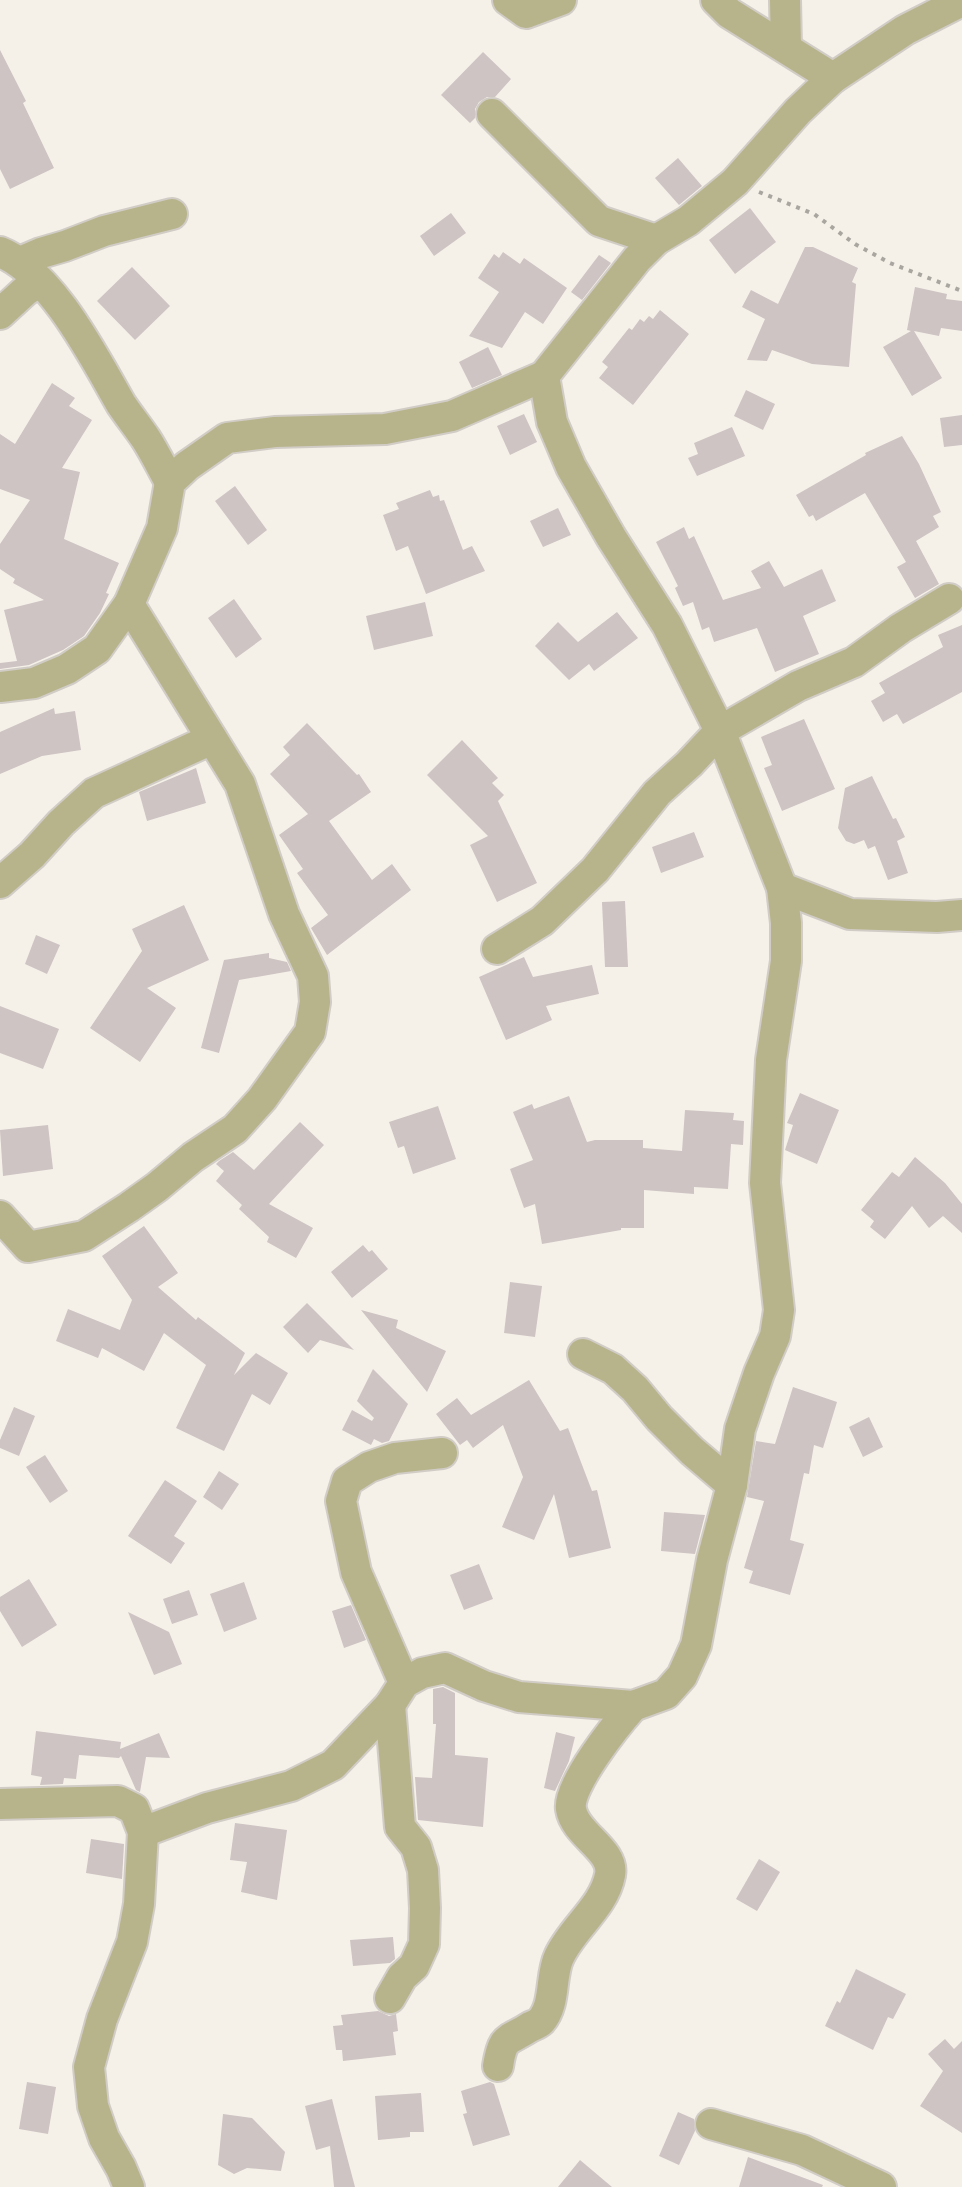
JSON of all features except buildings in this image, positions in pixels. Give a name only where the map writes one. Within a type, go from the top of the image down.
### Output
[{"type":"street","points":[[508,0],[526,13],[561,0]]},
{"type":"street","points":[[702,0],[723,6],[833,78]]},
{"type":"street","points":[[785,0],[786,47]]},
{"type":"street","points":[[0,687],[34,683],[67,669],[97,649],[129,604],[162,528],[170,482],[187,466],[227,438],[275,432],[385,429],[452,416],[544,376],[637,259],[656,240],[688,221],[735,182],[798,111],[833,78],[905,30],[962,1]]},
{"type":"street","points":[[492,114],[599,221],[656,240]]},
{"type":"street","points":[[20,265],[41,253],[104,231],[172,214]]},
{"type":"street","points":[[0,314],[25,291],[20,265]]},
{"type":"street","points":[[20,265],[67,314],[170,482]]},
{"type":"street","points":[[143,1832],[207,1808],[291,1786],[333,1765],[397,1694],[422,1673],[445,1668],[484,1686],[519,1697],[633,1706],[666,1694],[682,1676],[696,1645],[712,1560],[732,1485],[740,1429],[775,1336],[779,1310],[765,1183],[771,1060],[786,961],[782,888],[720,731],[667,625],[571,467],[552,422],[544,376]]},
{"type":"street","points":[[497,949],[542,921],[595,870],[657,793],[720,731],[798,686],[854,662],[949,599]]},
{"type":"street","points":[[0,1216],[28,1247],[84,1236],[235,1129],[262,1099],[310,1032],[315,1002],[313,976],[284,914],[240,784],[129,604]]},
{"type":"street","points":[[5,872],[32,855],[94,793],[212,739]]},
{"type":"street","points":[[782,888],[850,914],[962,915]]},
{"type":"street","points":[[583,1354],[613,1369],[692,1451],[732,1485]]},
{"type":"street","points":[[390,1998],[402,1977],[414,1966],[424,1944],[423,1870],[416,1847],[400,1827],[397,1694],[356,1572],[341,1501],[347,1481],[369,1467],[395,1458],[442,1453]]},
{"type":"street","points":[[498,2066],[501,2047],[509,2037],[541,2021],[548,2006],[558,1958],[605,1889],[611,1872],[607,1857],[582,1832],[571,1808],[574,1791],[605,1738],[633,1706]]},
{"type":"street","points":[[0,1804],[118,1801],[134,1809],[143,1832],[139,1904],[132,1942],[102,2019],[89,2067],[93,2106],[104,2138],[129,2187]]},
{"type":"street","points":[[711,2124],[802,2150],[881,2187]]},
{"type":"path","points":[[735,182],[814,214],[855,244],[890,263],[962,291]]}]
